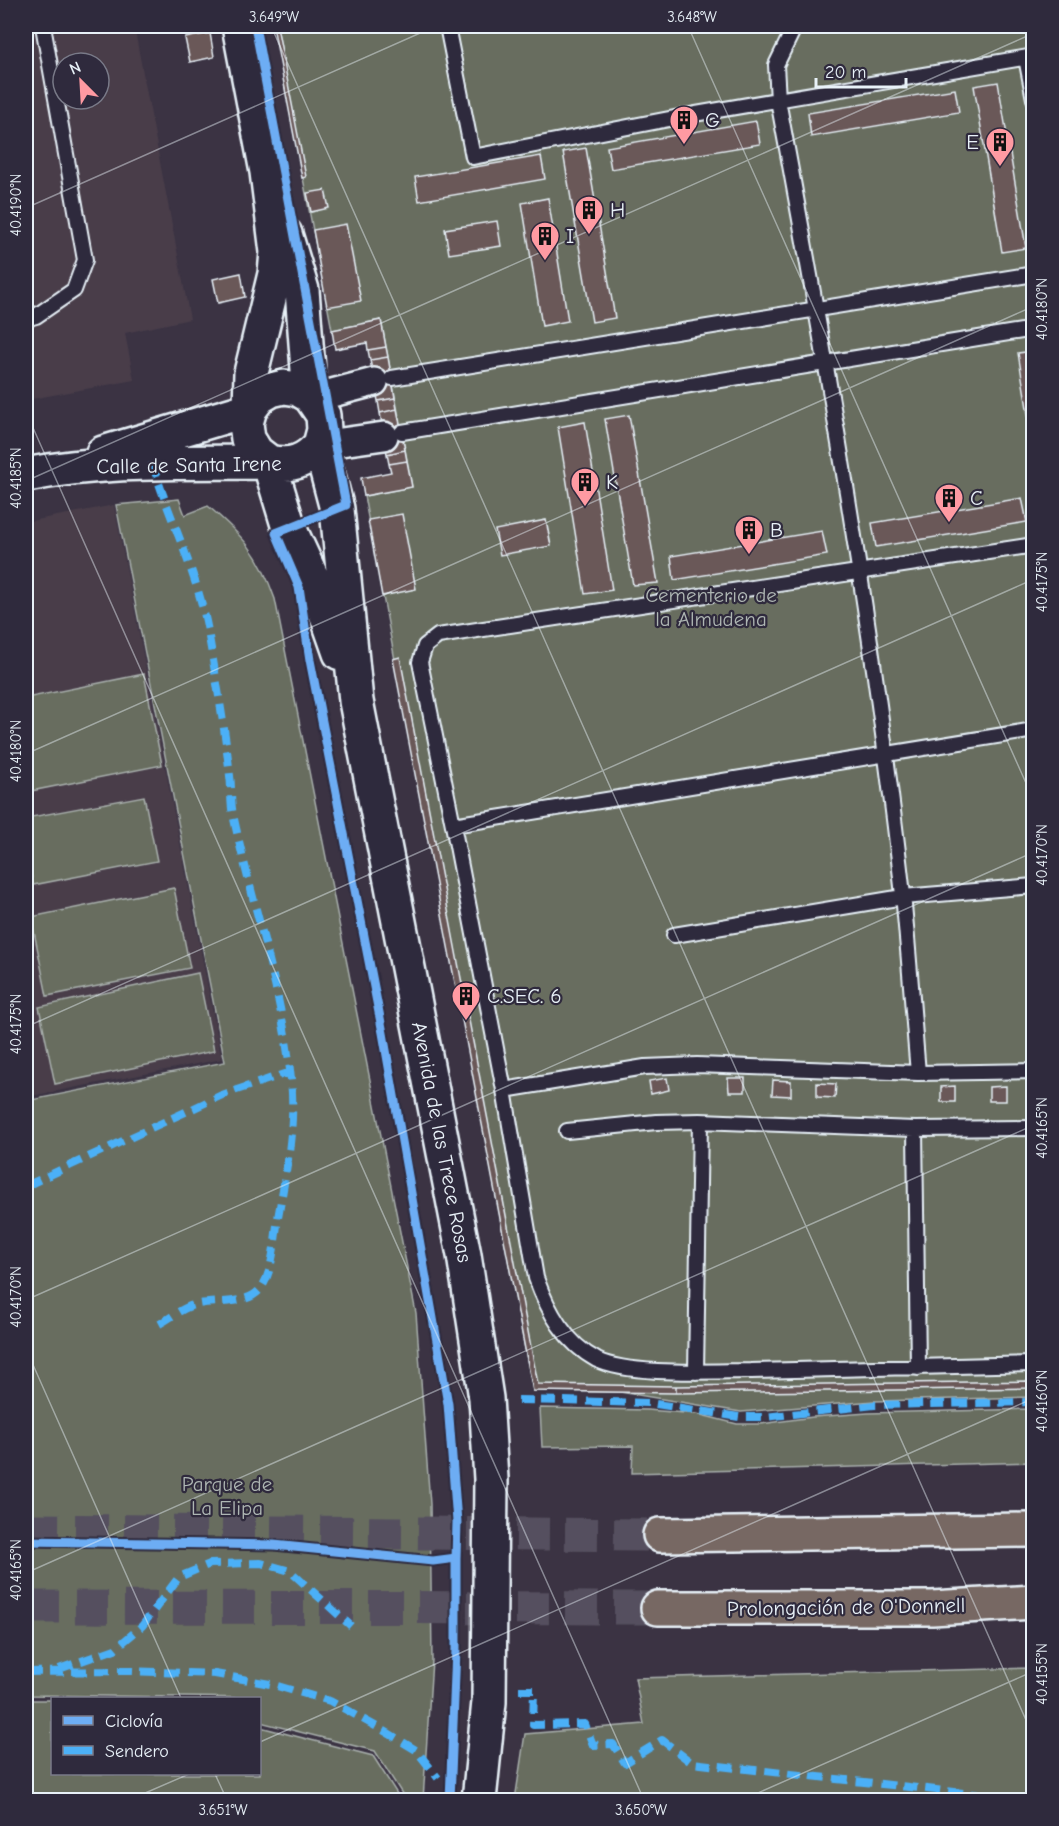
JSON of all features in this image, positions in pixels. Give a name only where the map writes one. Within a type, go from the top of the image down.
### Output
[{"type":"highway","points":[[660,1535],[1034,1530]]},
{"type":"highway","name":"Prolongación de O'Donnell","points":[[658,1608],[932,1608],[1034,1602]]},
{"type":"highway","points":[[932,1608],[1034,1624]]},
{"type":"street","name":"Avenida de las Trece Rosas","points":[[239,26],[267,172],[277,252],[275,274],[251,373],[254,403],[246,423],[248,439],[256,452],[268,462],[289,528],[319,594],[356,700]]},
{"type":"street","name":"Avenida de las Trece Rosas","points":[[267,172],[302,290],[312,397],[322,415],[324,430],[320,445],[337,509],[356,700],[466,1266],[486,1398],[491,1479],[489,1702],[479,1800]]},
{"type":"street","points":[[312,397],[383,380]]},
{"type":"street","name":"Calle de Santa Irene","points":[[58,469],[254,403],[271,390],[284,387],[298,389],[312,397]]},
{"type":"street","name":"Calle de Santa Irene","points":[[26,475],[58,469],[184,461],[268,462],[283,465],[297,463],[310,456],[320,445],[393,434]]},
{"type":"lane","points":[[26,319],[36,316],[74,290],[85,260],[43,26]]},
{"type":"lane","points":[[447,26],[473,157],[778,99],[1030,57],[1034,99]]},
{"type":"lane","points":[[795,26],[776,65],[778,99],[816,307],[859,571],[903,897],[918,1073]]},
{"type":"lane","points":[[383,380],[816,307],[1034,274]]},
{"type":"lane","points":[[393,434],[1034,329]]},
{"type":"lane","points":[[1034,545],[438,636],[425,646],[420,662],[504,1090],[536,1278],[545,1302],[560,1328],[576,1345],[598,1360],[627,1369],[696,1372],[1034,1364]]},
{"type":"lane","points":[[453,825],[1034,730]]},
{"type":"lane","points":[[674,935],[903,897],[1034,886]]},
{"type":"lane","points":[[504,1090],[645,1067],[697,1065],[918,1073],[1034,1071]]},
{"type":"lane","points":[[696,1372],[700,1121]]},
{"type":"lane","points":[[567,1131],[700,1121],[915,1129],[1034,1128]]},
{"type":"lane","points":[[915,1129],[918,1368]]},
{"type":"shaded area","points":[[26,26],[134,26],[190,319],[125,333],[134,380],[26,400]]},
{"type":"shaded area","points":[[114,505],[222,1059],[26,1097],[26,522]]},
{"type":"green space","name":"Cementerio de la Almudena","points":[[274,26],[1033,26],[1033,1397],[874,1401],[741,1412],[620,1392],[533,1391],[364,496],[412,487],[381,320],[332,330]]},
{"type":"green space","name":"Parque de La Elipa","points":[[179,499],[185,515],[208,506],[249,547],[263,569],[275,599],[416,1313],[430,1504],[432,1660],[423,1800],[406,1800],[375,1751],[261,1722],[261,1697],[26,1695],[26,1101],[225,1062],[116,505]]},
{"type":"green space","points":[[144,674],[162,765],[26,792],[26,698]]},
{"type":"green space","points":[[144,796],[157,861],[33,885],[26,844],[26,818]]},
{"type":"green space","points":[[174,888],[190,968],[47,996],[31,917]]},
{"type":"green space","points":[[198,973],[214,1051],[55,1084],[39,1007]]},
{"type":"green space","points":[[540,1408],[647,1410],[697,1414],[737,1424],[761,1424],[868,1413],[1033,1409],[1033,1462],[632,1473],[633,1446],[542,1447]]},
{"type":"green space","points":[[1033,1668],[1033,1800],[515,1800],[525,1734],[644,1724],[635,1678]]},
{"type":"green space","points":[[26,1700],[51,1700],[51,1775],[261,1775],[261,1727],[373,1756],[401,1800],[26,1800]]},
{"type":"building","points":[[273,26],[277,26],[306,177],[302,178]]},
{"type":"building","points":[[210,33],[214,57],[190,62],[185,38]]},
{"type":"building","name":"E","points":[[998,82],[1026,248],[1002,252],[974,86]]},
{"type":"building","points":[[955,89],[959,112],[811,137],[808,113]]},
{"type":"building","name":"G","points":[[756,121],[760,144],[611,169],[607,147]]},
{"type":"building","name":"H","points":[[586,148],[615,318],[592,322],[563,152]]},
{"type":"building","points":[[541,156],[545,179],[419,201],[415,177]]},
{"type":"building","points":[[325,190],[329,208],[311,212],[307,193]]},
{"type":"building","name":"I","points":[[548,198],[568,321],[542,326],[522,203]]},
{"type":"building","points":[[497,221],[501,246],[449,254],[445,229]]},
{"type":"building","points":[[346,224],[361,301],[327,307],[313,230]]},
{"type":"building","points":[[241,273],[245,297],[218,303],[213,279]]},
{"type":"building","points":[[381,320],[386,347],[368,350],[367,343],[335,349],[332,330]]},
{"type":"building","points":[[386,347],[388,357],[370,360],[368,350]]},
{"type":"building","points":[[1034,351],[1034,451],[1018,353]]},
{"type":"building","points":[[388,357],[395,398],[378,401],[370,360]]},
{"type":"building","points":[[395,398],[397,409],[380,413],[378,401]]},
{"type":"building","points":[[397,409],[405,450],[387,454],[380,413]]},
{"type":"building","points":[[629,415],[658,583],[633,585],[605,419]]},
{"type":"building","name":"K","points":[[585,422],[612,590],[585,594],[558,427]]},
{"type":"building","points":[[405,450],[407,461],[389,464],[387,454]]},
{"type":"building","points":[[407,461],[412,487],[364,496],[361,478],[391,472],[389,464]]},
{"type":"building","name":"C","points":[[1022,498],[1027,522],[876,547],[872,523]]},
{"type":"building","points":[[402,514],[416,589],[382,596],[368,520]]},
{"type":"building","points":[[546,520],[551,546],[500,555],[495,530]]},
{"type":"building","name":"B","points":[[822,531],[827,555],[674,580],[671,556]]},
{"type":"building","name":"C.SEC. 6","points":[[400,657],[538,1384],[676,1386],[676,1393],[533,1391],[393,659]]},
{"type":"building","points":[[667,1078],[669,1090],[651,1094],[649,1081]]},
{"type":"building","points":[[728,1078],[745,1078],[745,1092],[729,1092]]},
{"type":"building","points":[[773,1080],[791,1081],[791,1096],[772,1095]]},
{"type":"building","points":[[817,1083],[836,1084],[835,1098],[817,1097]]},
{"type":"building","points":[[955,1086],[955,1102],[941,1102],[941,1087]]},
{"type":"building","points":[[1006,1086],[1006,1101],[989,1101],[989,1087]]},
{"type":"building","points":[[1034,1381],[1034,1388],[676,1393],[676,1386]]},
{"type":"tunnel","points":[[26,1530],[660,1535]]},
{"type":"tunnel","points":[[26,1607],[658,1608]]},
{"type":"marked path","points":[[152,462],[191,570],[204,614],[223,724],[231,781],[232,809],[276,988],[289,1058],[292,1093],[292,1125],[273,1254],[261,1288],[246,1298],[196,1304],[179,1311],[155,1326]]},
{"type":"marked path","points":[[26,1186],[222,1095],[290,1072]]},
{"type":"marked path","points":[[518,1400],[650,1403],[739,1417],[765,1417],[874,1405],[1034,1402]]},
{"type":"marked path","points":[[59,1669],[115,1649],[142,1626],[179,1577],[210,1564],[261,1563],[290,1571],[351,1626]]},
{"type":"marked path","points":[[26,1672],[130,1671],[215,1674],[270,1684],[330,1701],[388,1733],[416,1750],[438,1778]]},
{"type":"marked path","points":[[519,1690],[534,1690],[533,1725],[585,1724],[593,1745],[613,1744],[625,1763],[662,1740],[692,1763],[1027,1800]]},
{"type":"cycle path","points":[[255,26],[346,505],[276,533],[299,587],[310,660],[383,1033],[448,1404],[457,1522],[456,1558]]},
{"type":"cycle path","points":[[26,1541],[274,1545],[433,1561],[456,1558],[456,1649],[450,1800]]},
{"type":"place","name":"G","points":[[684,146]]},
{"type":"place","name":"E","points":[[1000,168]]},
{"type":"place","name":"H","points":[[589,236]]},
{"type":"place","name":"I","points":[[545,262]]},
{"type":"place","name":"K","points":[[585,508]]},
{"type":"place","name":"C","points":[[949,524]]},
{"type":"place","name":"B","points":[[749,556]]},
{"type":"place","name":"C.SEC. 6","points":[[466,1022]]}]
